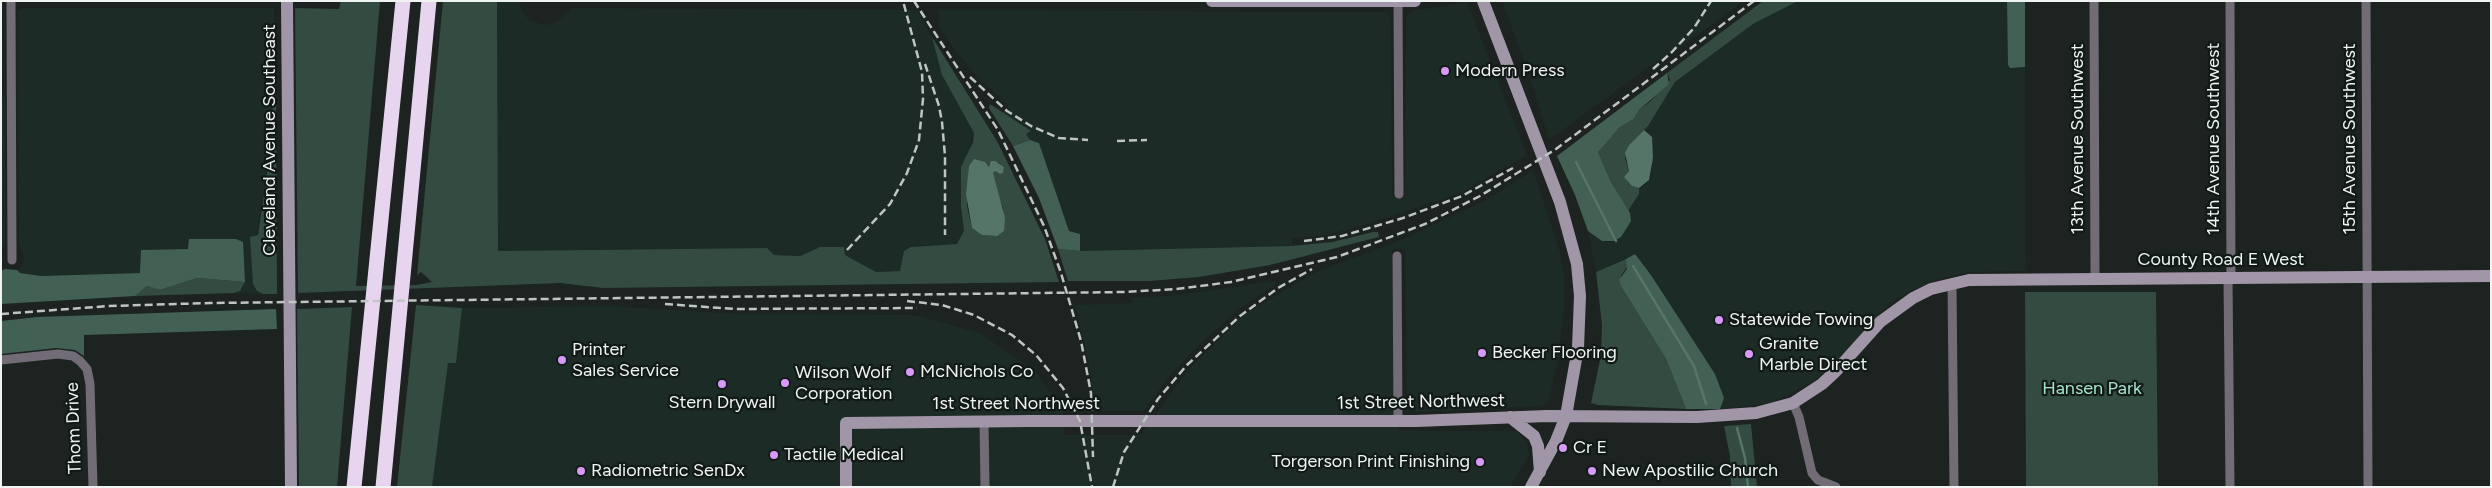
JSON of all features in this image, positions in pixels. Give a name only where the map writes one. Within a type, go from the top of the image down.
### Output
[{"type":"highway","points":[[354,487],[403,1]]},
{"type":"highway","points":[[383,487],[429,1]]},
{"type":"street","points":[[10,1],[12,260]]},
{"type":"street","name":"Cleveland Avenue Southeast","points":[[287,1],[291,487]]},
{"type":"street","points":[[1212,1],[1415,1]]},
{"type":"street","points":[[1483,1],[1546,167],[1570,234],[1578,264],[1580,296],[1578,348],[1566,416],[1540,473],[1531,487]]},
{"type":"street","name":"13th Avenue Southwest","points":[[2094,1],[2095,278]]},
{"type":"street","name":"14th Avenue Southwest","points":[[2230,1],[2230,487]]},
{"type":"street","name":"15th Avenue Southwest","points":[[2366,1],[2368,487]]},
{"type":"street","points":[[1398,2],[1399,194]]},
{"type":"street","points":[[1397,256],[1398,421]]},
{"type":"street","name":"County Road E West","points":[[1952,283],[1988,278],[2491,276]]},
{"type":"street","points":[[1952,283],[1954,487]]},
{"type":"street","name":"1st Street Northwest","points":[[846,487],[846,423],[1398,421],[1566,416],[1735,416],[1774,409],[1793,403],[1836,371],[1867,336],[1895,309],[1932,289],[1952,283]]},
{"type":"street","name":"Thom Drive","points":[[1,360],[58,354],[73,356],[80,360],[87,368],[90,384],[93,487]]},
{"type":"street","points":[[1793,403],[1799,417],[1812,473],[1818,480],[1836,487]]},
{"type":"street","points":[[1510,417],[1534,436],[1538,446],[1540,473]]},
{"type":"street","points":[[984,421],[985,487]]},
{"type":"shaded area","points":[[497,1],[520,1],[521,9],[529,20],[545,25],[555,23],[572,8],[917,10],[932,37],[942,75],[974,133],[969,151],[961,207],[964,231],[960,241],[949,245],[916,246],[904,251],[900,271],[876,272],[845,255],[844,247],[820,247],[800,256],[774,255],[766,248],[498,251]]},
{"type":"shaded area","points":[[1502,1],[1743,1],[1549,140],[1531,80]]},
{"type":"shaded area","points":[[1798,1],[2007,1],[2008,23],[2015,68],[2025,67],[2026,271],[1969,272],[1939,279],[1917,288],[1893,301],[1829,370],[1814,381],[1771,403],[1720,409],[1715,374],[1651,275],[1635,254],[1596,272],[1588,231],[1606,242],[1614,242],[1621,237],[1630,213],[1628,211],[1639,194],[1639,188],[1645,185],[1651,175],[1653,158],[1647,131],[1644,130],[1675,82],[1753,24]]},
{"type":"shaded area","points":[[2007,1],[2025,1],[2025,67],[2010,68],[2008,65]]},
{"type":"shaded area","points":[[1467,2],[1527,155],[1464,191],[1347,230],[1320,236],[1292,238],[1292,246],[1080,251],[1080,234],[1069,231],[1039,143],[1030,140],[1025,134],[1030,131],[1002,114],[1008,106],[971,70],[949,42],[939,26],[938,10],[1387,12],[1390,17],[1391,47],[1392,196],[1405,196],[1406,17],[1412,11]]},
{"type":"shaded area","points":[[24,8],[274,8],[276,82],[272,90],[271,145],[257,235],[257,291],[263,294],[234,293],[243,288],[245,274],[189,239],[189,249],[156,249],[140,273],[41,276],[20,273],[17,270],[23,264],[24,257],[19,244],[18,12]]},
{"type":"shaded area","points":[[1667,73],[1669,84],[1639,110],[1634,119],[1619,128],[1598,152],[1611,182],[1630,213],[1631,221],[1621,237],[1614,241],[1602,241],[1588,231],[1575,195],[1557,156]]},
{"type":"shaded area","points":[[1,97],[5,97],[5,244],[1,251]]},
{"type":"shaded area","points":[[1644,130],[1652,137],[1653,158],[1649,180],[1639,188],[1632,186],[1624,177],[1629,171],[1625,153],[1629,145]]},
{"type":"shaded area","points":[[1030,140],[1039,143],[1069,231],[1080,234],[1080,251],[1058,249],[1039,198],[1013,146]]},
{"type":"shaded area","points":[[974,159],[985,162],[989,167],[991,161],[995,161],[1004,167],[1003,173],[1000,174],[995,171],[993,173],[1005,218],[1004,231],[997,236],[982,235],[972,228],[966,194],[969,166]]},
{"type":"shaded area","points":[[1533,170],[1560,252],[1564,277],[1564,307],[1559,354],[1549,400],[1543,406],[1417,412],[1409,409],[1407,404],[1405,249],[1392,250],[1394,405],[1392,409],[1400,431],[1516,431],[1527,442],[1529,455],[1510,487],[432,487],[448,363],[456,362],[462,308],[609,306],[738,314],[915,315],[980,333],[1036,372],[1063,411],[1064,435],[1140,435],[1189,369],[1246,313],[1316,272],[1399,241],[1488,199]]},
{"type":"shaded area","points":[[189,239],[236,239],[243,242],[245,282],[197,278],[160,290],[147,286],[135,296],[1,304],[1,271],[5,269],[41,276],[140,273],[141,250],[188,249]]},
{"type":"shaded area","points":[[1635,254],[1651,275],[1715,374],[1724,398],[1720,409],[1686,409],[1666,359],[1622,288],[1619,280],[1627,269],[1626,259]]},
{"type":"shaded area","points":[[1274,281],[1276,284],[1239,309],[1196,348],[1168,378],[1144,411],[1095,411],[1090,368],[1075,305],[1132,303],[1132,298],[1178,295]]},
{"type":"shaded area","points":[[276,309],[277,329],[84,335],[84,356],[75,350],[56,348],[1,354],[1,321],[37,317]]},
{"type":"green space","points":[[341,1],[380,1],[356,286],[417,285],[432,282],[421,272],[417,275],[443,1],[497,1],[498,251],[767,248],[774,255],[800,256],[820,247],[844,247],[845,255],[876,272],[900,271],[904,251],[911,247],[957,244],[964,231],[961,207],[961,167],[973,142],[974,133],[942,75],[932,37],[997,141],[1045,239],[1059,282],[603,288],[560,283],[298,293],[295,8],[339,9]],"holes":[[[985,162],[989,167],[990,164],[999,163],[1004,168],[1000,174],[995,171],[992,173],[1003,208],[997,236],[983,235],[972,228],[967,206],[969,167]]]},
{"type":"green space","points":[[1763,1],[1798,1],[1753,24],[1675,82],[1648,126],[1629,145],[1625,158],[1629,171],[1627,173],[1632,186],[1639,188],[1639,194],[1628,211],[1611,182],[1598,152],[1619,128],[1634,119],[1639,110],[1651,101],[1670,80],[1667,73]]},
{"type":"green space","points":[[276,82],[277,294],[263,294],[257,291],[253,284],[250,237],[258,235],[271,146],[272,90]]},
{"type":"green space","points":[[990,104],[1031,131],[1026,134],[1030,140],[1013,146],[989,108]]},
{"type":"green space","points":[[1378,232],[1379,237],[1270,265],[1199,277],[1150,281],[1068,281],[1058,249],[1080,251],[1291,246],[1332,242]]},
{"type":"green space","points":[[1626,259],[1628,266],[1621,276],[1622,288],[1666,359],[1686,409],[1598,405],[1591,403],[1601,355],[1602,325],[1596,272]]},
{"type":"green space","points":[[197,278],[245,282],[240,291],[234,293],[135,296],[147,286],[160,290]]},
{"type":"green space","name":"Hansen Park","points":[[2025,292],[2156,292],[2158,487],[2026,487]]},
{"type":"green space","points":[[416,305],[462,308],[456,363],[448,363],[432,487],[397,487]]},
{"type":"green space","points":[[352,307],[337,487],[299,487],[297,309]]},
{"type":"green space","points":[[1751,424],[1757,487],[1731,487],[1730,456],[1724,426]]},
{"type":"waterway","points":[[1576,162],[1616,241]]},
{"type":"waterway","points":[[1633,266],[1694,366],[1706,404]]},
{"type":"waterway","points":[[1737,428],[1745,458],[1748,487]]},
{"type":"railway","points":[[847,250],[890,204],[907,173],[919,140],[923,99],[922,72],[903,1]]},
{"type":"railway","points":[[914,1],[998,130],[1044,226],[1061,273],[1081,341],[1091,393],[1093,457]]},
{"type":"railway","points":[[1653,69],[1694,28],[1711,1]]},
{"type":"railway","points":[[1,314],[109,306],[210,303],[1125,292],[1176,289],[1231,282],[1337,257],[1425,224],[1480,196],[1556,149],[1754,1]]},
{"type":"railway","points":[[925,64],[939,106],[942,122],[945,156],[945,235]]},
{"type":"railway","points":[[970,77],[1007,111],[1031,126],[1059,138],[1088,140]]},
{"type":"railway","points":[[1117,141],[1147,140]]},
{"type":"railway","points":[[1304,241],[1342,236],[1403,218],[1462,196],[1513,168]]},
{"type":"railway","points":[[1113,487],[1124,452],[1158,399],[1187,365],[1240,316],[1278,288],[1312,269]]},
{"type":"railway","points":[[907,301],[942,305],[974,315],[1012,335],[1036,355],[1063,388],[1080,421],[1092,487]]},
{"type":"railway","points":[[665,304],[735,309],[917,308]]},
{"type":"place","name":"Modern Press","points":[[1445,71]]},
{"type":"place","name":"Statewide Towing","points":[[1719,320]]},
{"type":"place","name":"Becker Flooring","points":[[1482,353]]},
{"type":"place","name":"Granite Marble Direct","points":[[1749,354]]},
{"type":"place","name":"Printer Sales Service","points":[[562,360]]},
{"type":"place","name":"McNichols Co","points":[[910,372]]},
{"type":"place","name":"Wilson Wolf Corporation","points":[[785,383]]},
{"type":"place","name":"Stern Drywall","points":[[722,384]]},
{"type":"place","name":"Cr E","points":[[1563,448]]},
{"type":"place","name":"Tactile Medical","points":[[774,455]]},
{"type":"place","name":"Torgerson Print Finishing","points":[[1480,462]]},
{"type":"place","name":"Radiometric SenDx","points":[[581,471]]},
{"type":"place","name":"New Apostilic Church","points":[[1592,471]]}]
